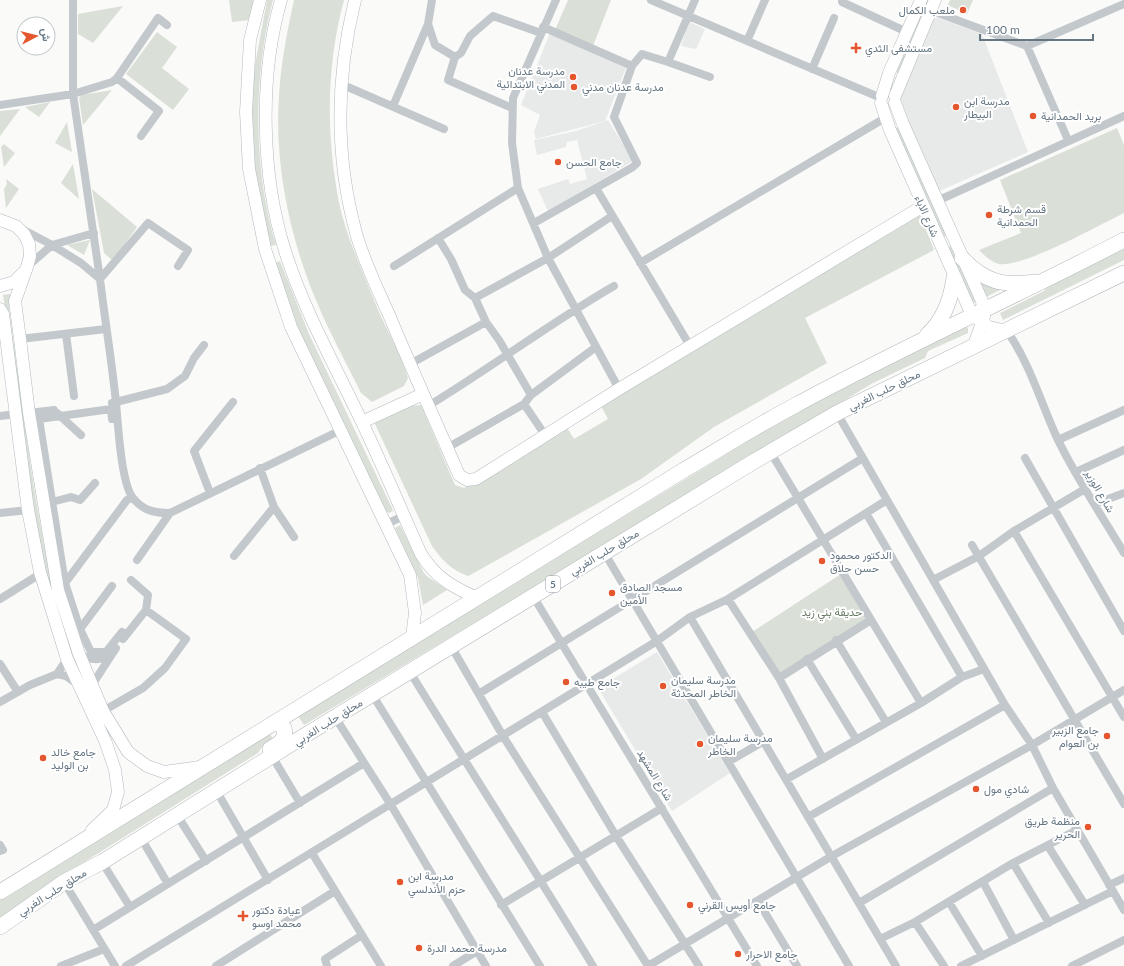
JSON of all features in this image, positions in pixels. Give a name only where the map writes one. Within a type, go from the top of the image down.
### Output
[{"type":"highway","points":[[0,892],[684,470],[793,406],[922,340],[980,316],[1124,240]]},
{"type":"highway","points":[[962,258],[978,273],[998,282],[1022,283],[1047,280]]},
{"type":"highway","name":"محلق حلب الغربي","points":[[0,927],[64,882],[102,862],[216,790],[604,552],[837,413],[1124,273]]},
{"type":"highway","points":[[922,340],[942,317],[950,298],[954,278]]},
{"type":"highway","points":[[249,771],[262,756],[280,744],[285,733],[284,728],[280,724],[272,724]]},
{"type":"main road","points":[[260,0],[250,40],[246,112],[249,169],[267,257],[291,327],[410,575],[415,613],[412,637]]},
{"type":"main road","points":[[281,0],[275,20],[267,78],[265,130],[274,210],[285,251],[305,302],[362,422],[421,554],[432,571],[457,589],[476,598]]},
{"type":"main road","points":[[354,0],[340,84],[340,121],[344,173],[356,234],[371,277],[459,475],[464,479],[473,480],[619,389],[923,206]]},
{"type":"main road","points":[[920,3],[889,73],[882,99],[887,108],[892,107],[902,76],[933,5]]},
{"type":"main road","points":[[889,73],[894,77],[902,76]]},
{"type":"main road","name":"شارع الاباء","points":[[882,99],[885,118],[954,278],[980,316]]},
{"type":"main road","name":"شارع الاباء","points":[[895,100],[903,124],[982,301],[980,316]]},
{"type":"main road","points":[[890,130],[896,123],[903,124]]},
{"type":"main road","points":[[0,220],[16,226],[24,234],[29,244],[30,256],[28,267],[15,301],[30,413],[58,590],[79,654],[86,686],[115,770],[118,792],[113,810],[82,840]]},
{"type":"main road","points":[[941,247],[954,241]]},
{"type":"main road","points":[[267,257],[285,251]]},
{"type":"main road","points":[[0,286],[14,282],[28,267]]},
{"type":"main road","points":[[0,309],[3,314],[28,510],[40,574],[67,659],[103,711],[128,752],[147,766],[164,772],[203,766]]},
{"type":"main road","points":[[974,346],[980,316],[998,330],[1007,331]]},
{"type":"main road","points":[[362,422],[423,394]]},
{"type":"street","points":[[73,0],[73,94],[94,233],[116,403],[120,449],[127,485],[132,498],[153,513],[170,513],[341,430]]},
{"type":"street","points":[[393,106],[428,24],[432,0]]},
{"type":"street","points":[[556,0],[513,98],[512,143],[518,188],[548,258],[619,389]]},
{"type":"street","points":[[651,0],[882,99]]},
{"type":"street","points":[[668,62],[695,0]]},
{"type":"street","points":[[748,41],[765,0]]},
{"type":"street","points":[[842,0],[842,2],[907,32]]},
{"type":"street","points":[[920,3],[933,5],[1027,46],[1068,140]]},
{"type":"street","points":[[1027,46],[1124,4]]},
{"type":"street","points":[[512,108],[448,80],[455,57],[461,53],[470,36],[493,16],[542,30],[632,66]]},
{"type":"street","points":[[0,105],[73,94],[112,82],[117,78],[158,18],[167,24]]},
{"type":"street","points":[[812,69],[834,18]]},
{"type":"street","points":[[428,24],[435,45],[455,57]]},
{"type":"street","points":[[534,223],[637,163],[614,117],[632,66],[642,54],[710,77]]},
{"type":"street","points":[[117,78],[159,111],[141,136]]},
{"type":"street","points":[[340,84],[444,129]]},
{"type":"street","points":[[937,201],[1068,140],[1124,116]]},
{"type":"street","points":[[640,263],[885,118]]},
{"type":"street","points":[[394,266],[518,188]]},
{"type":"street","points":[[596,188],[690,346]]},
{"type":"street","points":[[475,298],[548,258],[612,216]]},
{"type":"street","points":[[100,279],[148,223],[188,250],[178,266]]},
{"type":"street","points":[[16,226],[52,245],[81,263],[100,279]]},
{"type":"street","points":[[28,267],[52,245],[94,233]]},
{"type":"street","points":[[438,238],[451,259],[465,290],[475,298],[486,322],[531,394]]},
{"type":"street","points":[[428,406],[473,379],[575,309],[614,286]]},
{"type":"street","points":[[410,364],[486,322]]},
{"type":"street","points":[[20,339],[106,329]]},
{"type":"street","name":"شارع الوزير","points":[[1007,331],[1020,350],[1029,369],[1058,440],[1124,553]]},
{"type":"street","points":[[66,334],[74,396]]},
{"type":"street","points":[[126,635],[122,632],[106,652],[91,652],[80,629],[65,583],[39,419],[57,412],[116,403],[168,389],[185,376],[194,358],[204,345]]},
{"type":"street","points":[[447,448],[524,404],[531,394],[596,347]]},
{"type":"street","points":[[210,493],[194,451],[233,402]]},
{"type":"street","points":[[524,404],[545,435]]},
{"type":"street","points":[[30,413],[111,409],[115,442],[120,449]]},
{"type":"street","points":[[1058,440],[1124,410]]},
{"type":"street","points":[[57,412],[81,435]]},
{"type":"street","points":[[837,413],[1005,706],[1032,745],[1053,788],[1124,910]]},
{"type":"street","points":[[0,416],[16,414]]},
{"type":"street","points":[[1076,472],[1124,450]]},
{"type":"street","points":[[771,453],[921,703]]},
{"type":"street","points":[[480,693],[561,642],[799,499],[863,458]]},
{"type":"street","points":[[1025,458],[1124,631]]},
{"type":"street","points":[[260,468],[274,507],[294,537]]},
{"type":"street","points":[[52,502],[71,497],[80,500],[95,483]]},
{"type":"street","points":[[933,580],[979,556],[1014,531],[1086,489]]},
{"type":"street","points":[[1095,504],[1124,493]]},
{"type":"street","points":[[65,583],[127,500],[132,498]]},
{"type":"street","points":[[126,966],[504,736],[657,641],[690,617],[728,599],[887,500]]},
{"type":"street","points":[[234,556],[274,507]]},
{"type":"street","points":[[0,513],[28,510]]},
{"type":"street","points":[[137,560],[170,513]]},
{"type":"street","points":[[866,513],[962,677]]},
{"type":"street","points":[[386,524],[404,516]]},
{"type":"street","points":[[1014,531],[1124,718]]},
{"type":"street","points":[[972,545],[1124,804]]},
{"type":"street","points":[[604,552],[631,600],[657,641],[849,966]]},
{"type":"street","points":[[0,599],[40,574]]},
{"type":"street","points":[[57,674],[66,676],[86,686],[146,610],[148,595],[131,580]]},
{"type":"street","points":[[80,629],[112,586]]},
{"type":"street","name":"شارع المشهد","points":[[533,596],[729,918],[754,965]]},
{"type":"street","points":[[728,599],[779,678],[823,759]]},
{"type":"street","points":[[103,711],[144,688],[165,668],[186,639],[146,610]]},
{"type":"street","points":[[690,617],[896,966]]},
{"type":"street","points":[[779,678],[836,640],[871,620]]},
{"type":"street","points":[[836,640],[886,722]]},
{"type":"street","points":[[451,646],[504,736],[648,966],[832,856],[1032,745],[1124,690]]},
{"type":"street","points":[[0,702],[57,674],[67,659],[79,654],[90,660],[100,660],[109,656]]},
{"type":"street","points":[[807,659],[856,739]]},
{"type":"street","points":[[0,664],[18,692]]},
{"type":"street","points":[[787,780],[921,703],[962,677],[984,669]]},
{"type":"street","points":[[410,672],[464,760],[541,880],[593,966]]},
{"type":"street","points":[[372,694],[540,966]]},
{"type":"street","points":[[808,817],[1005,706]]},
{"type":"street","points":[[542,712],[616,836],[700,966]]},
{"type":"street","points":[[335,717],[391,805],[486,966]]},
{"type":"street","points":[[728,762],[764,741]]},
{"type":"street","points":[[272,756],[300,802]]},
{"type":"street","points":[[93,930],[364,763]]},
{"type":"street","points":[[859,903],[1053,788]]},
{"type":"street","points":[[216,790],[268,880]]},
{"type":"street","points":[[501,905],[662,808]]},
{"type":"street","points":[[177,815],[206,860]]},
{"type":"street","points":[[880,939],[915,922],[1013,863],[1077,830]]},
{"type":"street","points":[[141,838],[168,884]]},
{"type":"street","points":[[0,845],[3,850],[0,851]]},
{"type":"street","points":[[1048,846],[1085,905]]},
{"type":"street","points":[[312,853],[380,966]]},
{"type":"street","points":[[102,862],[130,907]]},
{"type":"street","points":[[1013,863],[1049,923]]},
{"type":"street","points":[[961,966],[1085,905],[1124,878]]},
{"type":"street","points":[[64,882],[115,966]]},
{"type":"street","points":[[983,882],[1014,940]]},
{"type":"street","points":[[216,966],[335,891]]},
{"type":"street","points":[[758,901],[797,966]]},
{"type":"street","points":[[949,902],[982,956]]},
{"type":"street","points":[[915,922],[944,966]]},
{"type":"street","points":[[327,966],[325,959],[362,935]]},
{"type":"street","points":[[1072,966],[1124,940]]},
{"type":"street","points":[[61,966],[104,949]]},
{"type":"street","points":[[453,966],[478,951]]},
{"type":"shaded area","name":"مدرسة ابن البيطار","points":[[930,15],[982,34],[1028,152],[937,192],[903,115],[900,98]]},
{"type":"shaded area","points":[[689,22],[705,29],[696,49],[681,46]]},
{"type":"shaded area","name":"مدرسة عدنان مدني","points":[[550,33],[626,68],[605,121],[536,139],[534,132],[540,115],[521,105]]},
{"type":"shaded area","points":[[608,120],[633,161],[548,211],[538,189],[568,179],[570,184],[587,179],[577,140],[567,142],[566,147],[537,155],[534,140],[576,131]]},
{"type":"shaded area","points":[[657,652],[730,773],[672,811],[598,688]]},
{"type":"green space","points":[[229,0],[254,0],[250,20],[232,22]]},
{"type":"green space","points":[[267,0],[273,0],[266,29],[262,60],[258,123],[263,186],[268,216],[276,245],[270,246],[254,176],[251,108],[255,65]]},
{"type":"green space","points":[[294,0],[344,0],[334,48],[330,96],[331,144],[337,192],[343,220],[352,247],[378,310],[401,358],[408,378],[404,386],[372,402],[361,393],[321,312],[299,252],[286,200],[279,148],[279,96],[281,72]]},
{"type":"green space","points":[[568,0],[611,0],[593,46],[555,30]]},
{"type":"green space","name":"ملعب الكمال","points":[[950,0],[973,0],[967,14],[948,5]]},
{"type":"green space","points":[[123,6],[93,43],[78,34],[78,14]]},
{"type":"green space","points":[[922,12],[923,15],[900,72],[897,73],[895,69]]},
{"type":"green space","points":[[157,32],[177,47],[162,68],[189,89],[173,110],[126,74]]},
{"type":"green space","points":[[112,90],[83,125],[79,98],[82,95]]},
{"type":"green space","points":[[50,102],[39,117],[25,107]]},
{"type":"green space","points":[[20,109],[0,136],[0,111]]},
{"type":"green space","points":[[67,122],[72,152],[55,143]]},
{"type":"green space","points":[[900,127],[947,235],[941,238],[894,129]]},
{"type":"green space","points":[[1117,128],[1124,145],[1124,213],[1043,253],[1010,263],[996,263],[979,250],[1021,233],[1000,180]]},
{"type":"green space","points":[[4,144],[15,153],[4,167],[1,147]]},
{"type":"green space","points":[[73,164],[79,199],[61,183]]},
{"type":"green space","points":[[6,179],[19,189],[6,208],[4,189],[7,184]]},
{"type":"green space","points":[[92,189],[137,227],[113,261],[104,253]]},
{"type":"green space","points":[[919,212],[934,250],[805,318],[827,363],[714,427],[641,479],[468,576],[457,571],[439,556],[432,546],[375,424],[377,421],[409,406],[421,405],[455,485],[464,488],[566,426],[574,439],[608,419],[601,406]]},
{"type":"green space","points":[[90,240],[84,255],[67,245]]},
{"type":"green space","points":[[953,245],[977,301],[971,304],[947,248]]},
{"type":"green space","points":[[1124,246],[1124,260],[1003,320],[1000,313],[1044,291],[1051,282]]},
{"type":"green space","points":[[280,261],[309,334],[392,508],[393,511],[389,513],[386,511],[298,328],[275,263]]},
{"type":"green space","points":[[975,278],[1008,286],[984,298]]},
{"type":"green space","points":[[10,294],[9,312],[40,525],[48,566],[72,645],[69,647],[42,561],[3,295]]},
{"type":"green space","points":[[964,326],[968,328],[968,333],[928,351],[925,358],[873,383],[304,725],[298,716],[761,433],[828,395]]},
{"type":"green space","points":[[400,525],[424,573],[447,590],[423,605],[418,578],[395,528]]},
{"type":"green space","name":"حديقة بني زيد","points":[[841,574],[869,620],[779,677],[752,632]]},
{"type":"green space","points":[[269,732],[273,739],[264,744],[258,753],[62,876],[0,919],[0,900],[32,878]]},
{"type":"place","name":"ملعب الكمال","points":[[963,10]]},
{"type":"place","name":"مستشفى الثدي","points":[[856,48]]},
{"type":"place","name":"مدرسة عدنان المدني الابتدائية","points":[[573,77]]},
{"type":"place","name":"مدرسة عدنان مدني","points":[[574,87]]},
{"type":"place","name":"مدرسة ابن البيطار","points":[[956,107]]},
{"type":"place","name":"بريد الحمدانية","points":[[1033,116]]},
{"type":"place","name":"جامع الحسن","points":[[558,162]]},
{"type":"place","name":"قسم شرطة الحمدانية","points":[[989,215]]},
{"type":"place","name":"الدكتور محمود حسن حلاق","points":[[822,561]]},
{"type":"place","name":"مسجد الصادق الأمين","points":[[612,593]]},
{"type":"place","name":"جامع طيبه","points":[[566,682]]},
{"type":"place","name":"مدرسة سليمان الخاطر المحدثة","points":[[663,686]]},
{"type":"place","name":"جامع الزبير بن العوام","points":[[1107,736]]},
{"type":"place","name":"مدرسة سليمان الخاطر","points":[[700,744]]},
{"type":"place","name":"جامع خالد بن الوليد","points":[[43,758]]},
{"type":"place","name":"شادي مول","points":[[976,789]]},
{"type":"place","name":"منظمة طريق الحرير","points":[[1088,827]]},
{"type":"place","name":"مدرسة ابن حزم الأندلسي","points":[[400,882]]},
{"type":"place","name":"جامع أويس القرني","points":[[690,905]]},
{"type":"place","name":"عيادة دكتور محمد اوسو","points":[[243,916]]},
{"type":"place","name":"مدرسة محمد الدرة","points":[[419,948]]},
{"type":"place","name":"جامع الاحرار","points":[[738,954]]}]
